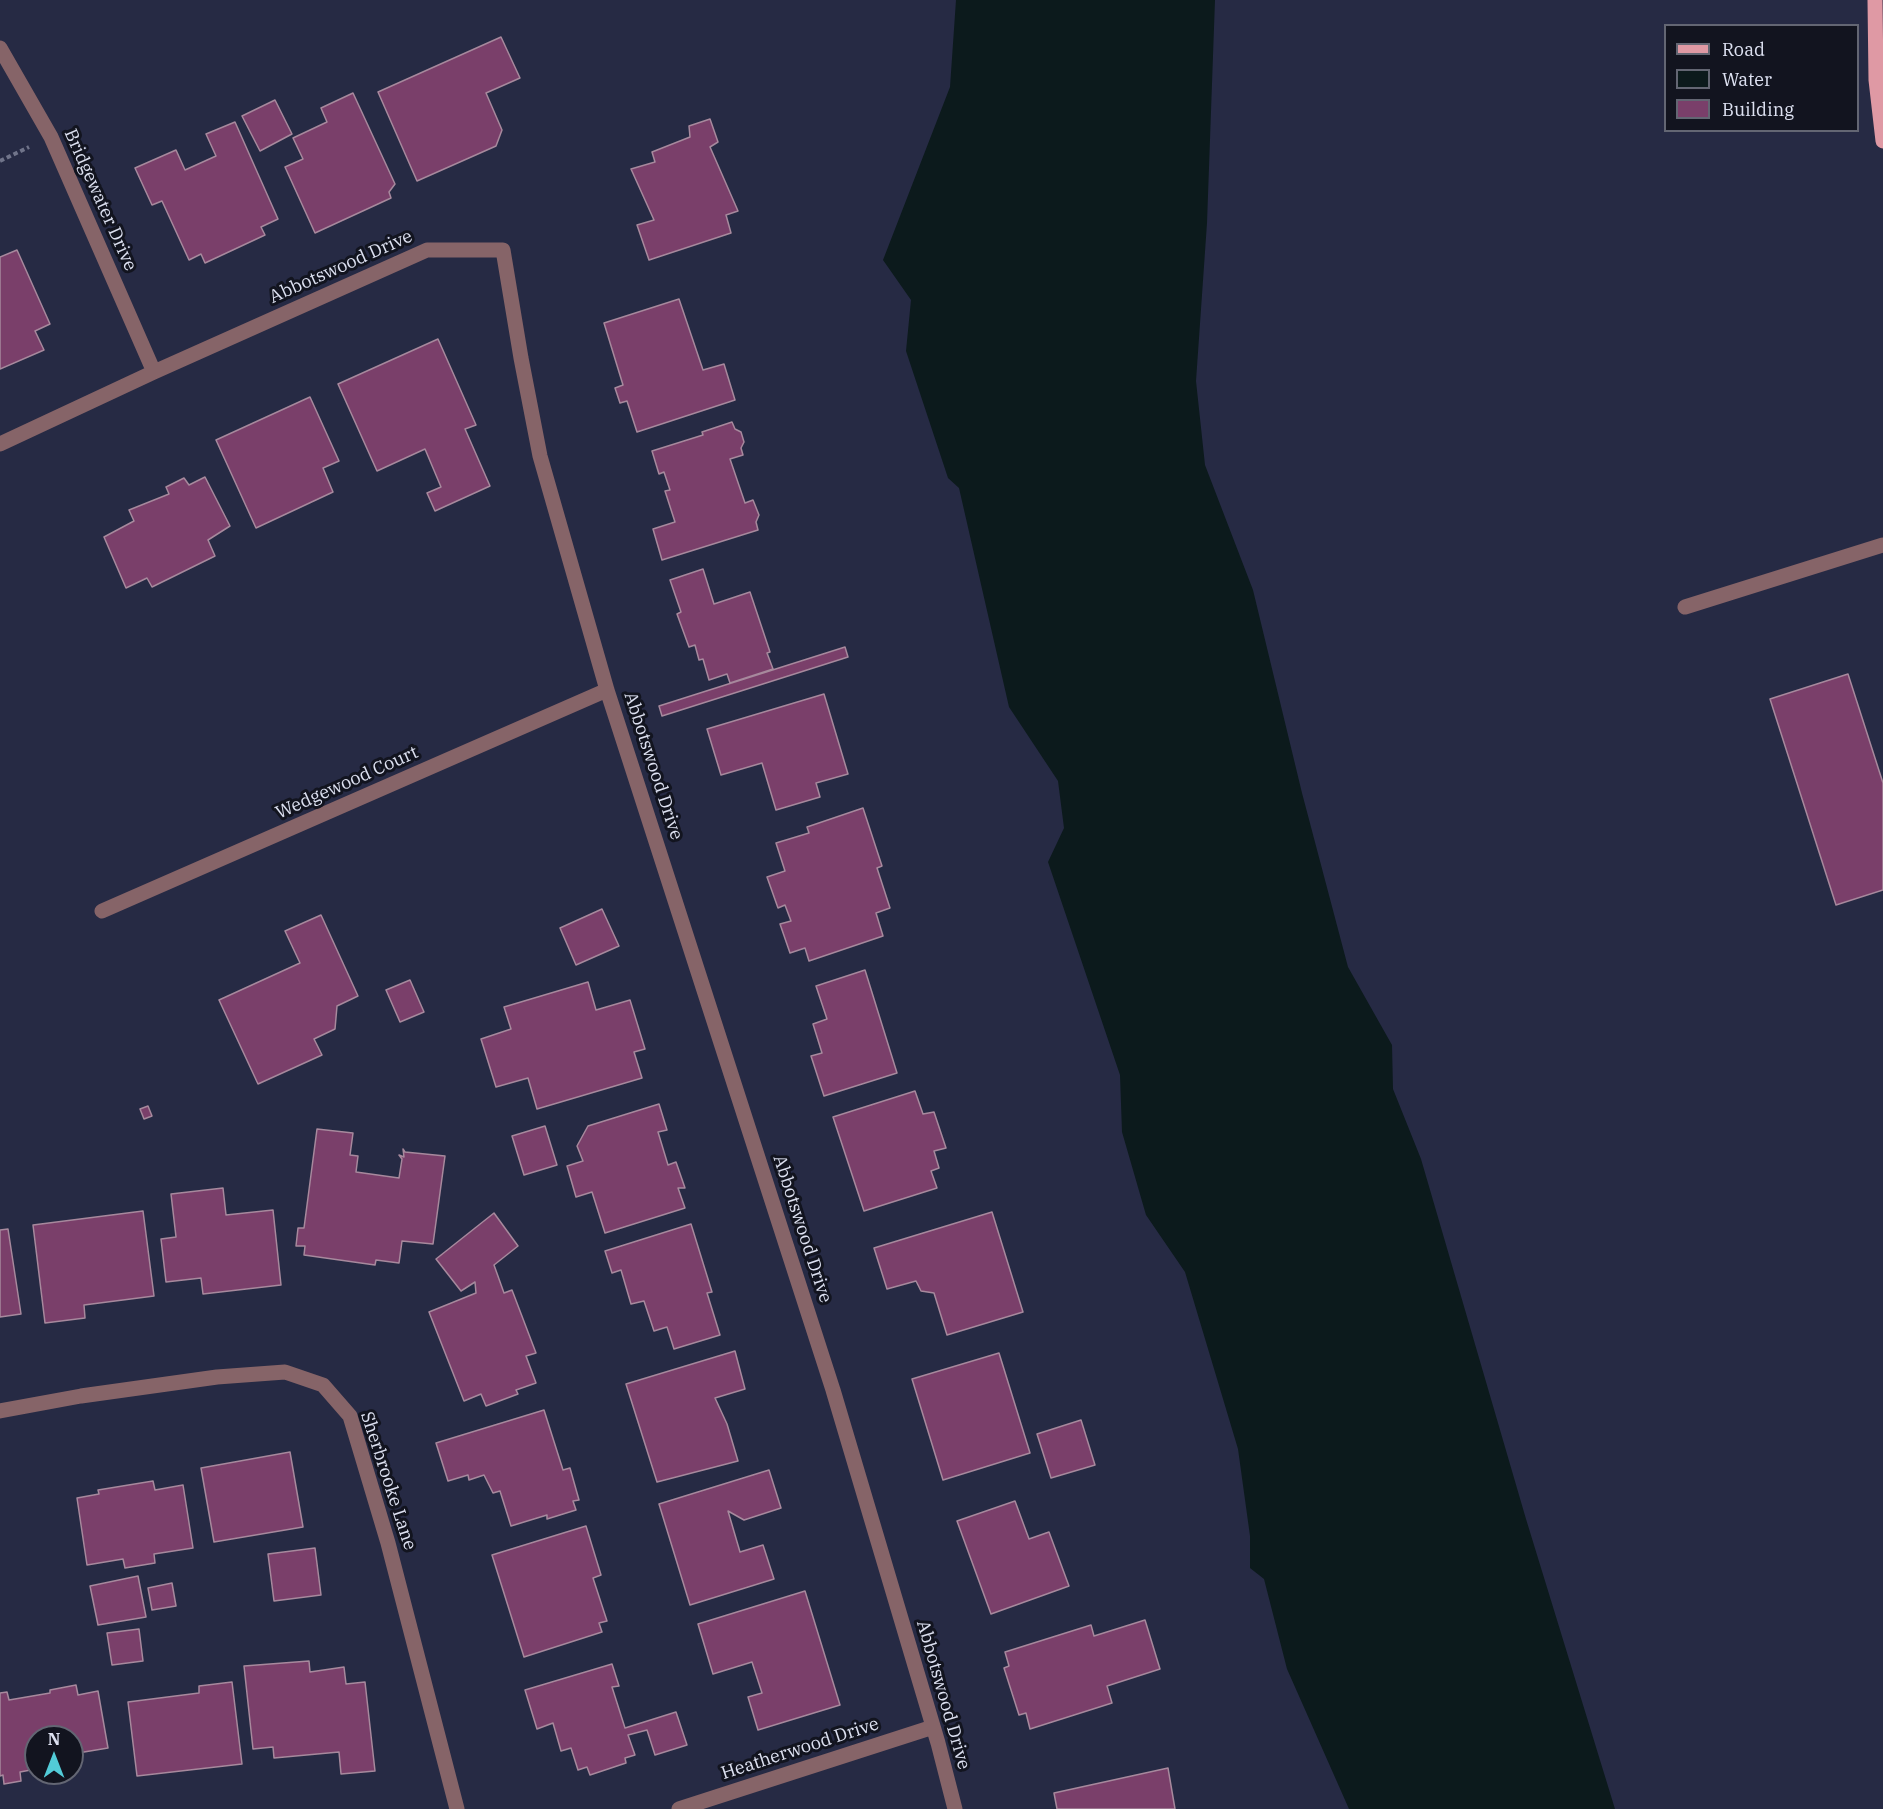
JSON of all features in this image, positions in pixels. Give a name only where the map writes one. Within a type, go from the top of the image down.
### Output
[{"type":"main road","points":[[1875,0],[1876,80],[1883,141]]},
{"type":"street","name":"Bridgewater Drive","points":[[0,48],[51,137],[154,372]]},
{"type":"street","name":"Abbotswood Drive","points":[[0,444],[154,372],[427,250],[503,250],[540,456],[607,690],[833,1390],[933,1727],[955,1809]]},
{"type":"street","points":[[1685,607],[1883,545]]},
{"type":"street","name":"Wedgewood Court","points":[[102,911],[607,690]]},
{"type":"street","name":"Sherbrooke Lane","points":[[0,1411],[81,1396],[217,1377],[285,1372],[323,1385],[350,1416],[388,1543],[457,1809]]},
{"type":"street","name":"Heatherwood Drive","points":[[679,1809],[933,1727]]},
{"type":"water","points":[[956,0],[1215,0],[1207,223],[1196,381],[1205,465],[1253,590],[1302,793],[1348,967],[1392,1045],[1393,1089],[1421,1159],[1526,1519],[1615,1809],[1349,1809],[1287,1669],[1264,1579],[1250,1568],[1250,1536],[1238,1449],[1185,1272],[1146,1215],[1122,1132],[1120,1075],[1048,862],[1064,828],[1058,781],[1009,707],[959,488],[948,478],[906,351],[911,300],[883,260],[950,87]]},
{"type":"building","points":[[501,37],[520,78],[486,93],[502,130],[496,146],[417,181],[378,92]]},
{"type":"building","points":[[353,93],[395,184],[389,192],[391,198],[315,233],[285,167],[303,159],[293,138],[327,122],[321,108]]},
{"type":"building","points":[[275,100],[292,134],[260,151],[242,116]]},
{"type":"building","points":[[710,119],[718,142],[710,147],[738,211],[726,215],[731,233],[649,260],[637,225],[654,220],[631,169],[655,162],[652,152],[690,137],[689,126]]},
{"type":"building","points":[[235,122],[278,219],[261,227],[265,235],[205,263],[201,254],[189,260],[162,201],[152,205],[135,168],[176,150],[185,170],[216,156],[206,134]]},
{"type":"building","points":[[17,250],[50,324],[35,331],[44,350],[0,369],[0,257]]},
{"type":"building","points":[[679,299],[703,370],[724,364],[735,400],[637,432],[627,401],[620,403],[615,388],[623,385],[604,323]]},
{"type":"building","points":[[438,339],[476,425],[465,429],[490,486],[435,511],[427,493],[441,487],[425,449],[377,471],[338,384]]},
{"type":"building","points":[[310,397],[339,461],[323,468],[333,492],[256,528],[216,440]]},
{"type":"building","points":[[732,422],[735,429],[741,432],[744,442],[741,448],[743,455],[730,459],[745,503],[753,500],[759,515],[756,522],[758,530],[662,560],[653,529],[675,522],[665,491],[670,490],[664,472],[659,474],[652,451],[703,435],[702,432]]},
{"type":"building","points":[[205,477],[230,526],[208,540],[215,556],[152,587],[147,578],[126,588],[104,537],[134,521],[129,510],[169,494],[166,487],[184,478],[189,485]]},
{"type":"building","points":[[703,569],[714,604],[750,592],[770,652],[767,653],[773,669],[730,683],[727,674],[709,680],[703,659],[699,660],[695,645],[689,647],[677,614],[681,612],[670,580]]},
{"type":"building","points":[[845,647],[848,657],[662,716],[659,706]]},
{"type":"building","points":[[1848,674],[1883,783],[1883,890],[1836,905],[1770,699]]},
{"type":"building","points":[[824,694],[848,774],[816,783],[820,797],[776,810],[762,763],[721,775],[707,729]]},
{"type":"building","points":[[863,808],[882,866],[877,868],[890,908],[876,913],[883,936],[809,961],[805,948],[790,953],[780,924],[791,921],[785,905],[778,908],[767,877],[785,871],[776,843],[809,833],[807,827]]},
{"type":"building","points":[[602,909],[619,946],[576,965],[560,928]]},
{"type":"building","points":[[321,915],[358,996],[337,1006],[335,1029],[314,1039],[322,1055],[258,1084],[219,1000],[300,963],[285,931]]},
{"type":"building","points":[[865,970],[897,1073],[824,1096],[811,1056],[822,1053],[813,1024],[827,1019],[816,986]]},
{"type":"building","points":[[410,980],[424,1012],[400,1022],[386,990]]},
{"type":"building","points":[[588,982],[596,1010],[630,1000],[645,1049],[634,1052],[642,1078],[537,1109],[528,1078],[496,1087],[481,1039],[511,1029],[504,1007]]},
{"type":"building","points":[[915,1091],[923,1114],[934,1112],[946,1148],[934,1151],[939,1168],[931,1171],[937,1188],[864,1211],[833,1117]]},
{"type":"building","points":[[659,1104],[667,1130],[658,1132],[668,1165],[676,1162],[685,1188],[678,1188],[685,1208],[605,1233],[592,1192],[576,1197],[567,1166],[583,1161],[577,1146],[588,1126]]},
{"type":"building","points":[[148,1106],[152,1116],[144,1119],[140,1109]]},
{"type":"building","points":[[545,1126],[557,1165],[524,1175],[512,1136]]},
{"type":"building","points":[[317,1129],[353,1133],[350,1155],[358,1156],[356,1172],[399,1178],[402,1159],[399,1155],[404,1157],[403,1149],[405,1152],[445,1156],[433,1244],[402,1241],[399,1263],[376,1260],[375,1265],[304,1255],[305,1246],[296,1246],[298,1228],[304,1228]]},
{"type":"building","points":[[223,1188],[226,1215],[273,1210],[281,1285],[203,1294],[201,1278],[166,1282],[161,1239],[176,1237],[171,1194]]},
{"type":"building","points":[[143,1211],[154,1296],[84,1305],[85,1318],[45,1323],[33,1225]]},
{"type":"building","points":[[992,1212],[1023,1312],[947,1335],[934,1293],[921,1291],[916,1281],[887,1289],[874,1248]]},
{"type":"building","points":[[494,1213],[518,1246],[494,1265],[504,1293],[512,1290],[536,1353],[526,1356],[536,1383],[516,1390],[518,1394],[486,1406],[481,1394],[464,1401],[429,1312],[476,1293],[475,1282],[461,1291],[436,1259]]},
{"type":"building","points":[[691,1224],[712,1292],[707,1293],[720,1335],[674,1349],[667,1327],[654,1331],[644,1301],[631,1304],[621,1270],[612,1273],[605,1251]]},
{"type":"building","points":[[8,1229],[21,1314],[0,1317],[0,1230]]},
{"type":"building","points":[[735,1351],[745,1389],[715,1398],[727,1424],[738,1461],[657,1482],[626,1384]]},
{"type":"building","points":[[999,1353],[1030,1453],[943,1480],[912,1379]]},
{"type":"building","points":[[544,1410],[563,1470],[570,1468],[579,1500],[573,1501],[576,1510],[547,1519],[547,1515],[511,1526],[500,1491],[493,1493],[484,1475],[469,1480],[468,1475],[448,1481],[436,1443]]},
{"type":"building","points":[[1081,1420],[1095,1465],[1051,1478],[1037,1434]]},
{"type":"building","points":[[290,1452],[303,1527],[214,1542],[201,1468]]},
{"type":"building","points":[[769,1470],[781,1508],[744,1520],[728,1511],[740,1552],[763,1545],[774,1579],[690,1605],[659,1504]]},
{"type":"building","points":[[153,1481],[155,1490],[183,1485],[193,1548],[154,1554],[155,1563],[125,1568],[123,1559],[87,1565],[77,1498],[99,1494],[98,1490]]},
{"type":"building","points":[[1015,1501],[1029,1539],[1049,1532],[1069,1586],[991,1614],[957,1521]]},
{"type":"building","points":[[586,1526],[601,1575],[593,1578],[607,1621],[599,1623],[602,1632],[524,1657],[492,1555]]},
{"type":"building","points":[[315,1548],[321,1595],[274,1601],[268,1554]]},
{"type":"building","points":[[138,1576],[146,1617],[98,1625],[90,1586]]},
{"type":"building","points":[[172,1583],[176,1606],[152,1610],[148,1588]]},
{"type":"building","points":[[805,1591],[840,1705],[758,1730],[748,1697],[762,1693],[752,1662],[713,1674],[698,1624]]},
{"type":"building","points":[[1145,1620],[1160,1669],[1107,1686],[1112,1703],[1030,1729],[1026,1713],[1019,1715],[1004,1668],[1009,1666],[1005,1652],[1091,1625],[1094,1636]]},
{"type":"building","points":[[139,1629],[143,1661],[112,1665],[107,1633]]},
{"type":"building","points":[[309,1661],[310,1672],[344,1667],[346,1684],[365,1682],[375,1771],[341,1774],[339,1752],[274,1758],[273,1747],[253,1749],[244,1666]]},
{"type":"building","points":[[612,1664],[619,1686],[612,1687],[625,1728],[676,1712],[687,1745],[655,1755],[647,1730],[628,1735],[635,1755],[625,1758],[626,1763],[590,1775],[587,1767],[578,1770],[571,1748],[561,1751],[553,1723],[537,1729],[525,1690]]},
{"type":"building","points":[[232,1682],[242,1764],[137,1776],[128,1702],[199,1693],[199,1686]]},
{"type":"building","points":[[76,1685],[78,1695],[98,1691],[108,1748],[84,1752],[84,1725],[24,1725],[24,1771],[20,1772],[21,1781],[4,1784],[3,1775],[0,1776],[0,1693],[7,1692],[9,1700],[50,1693],[50,1690]]},
{"type":"building","points":[[1168,1768],[1175,1809],[1057,1809],[1054,1793]]}]
